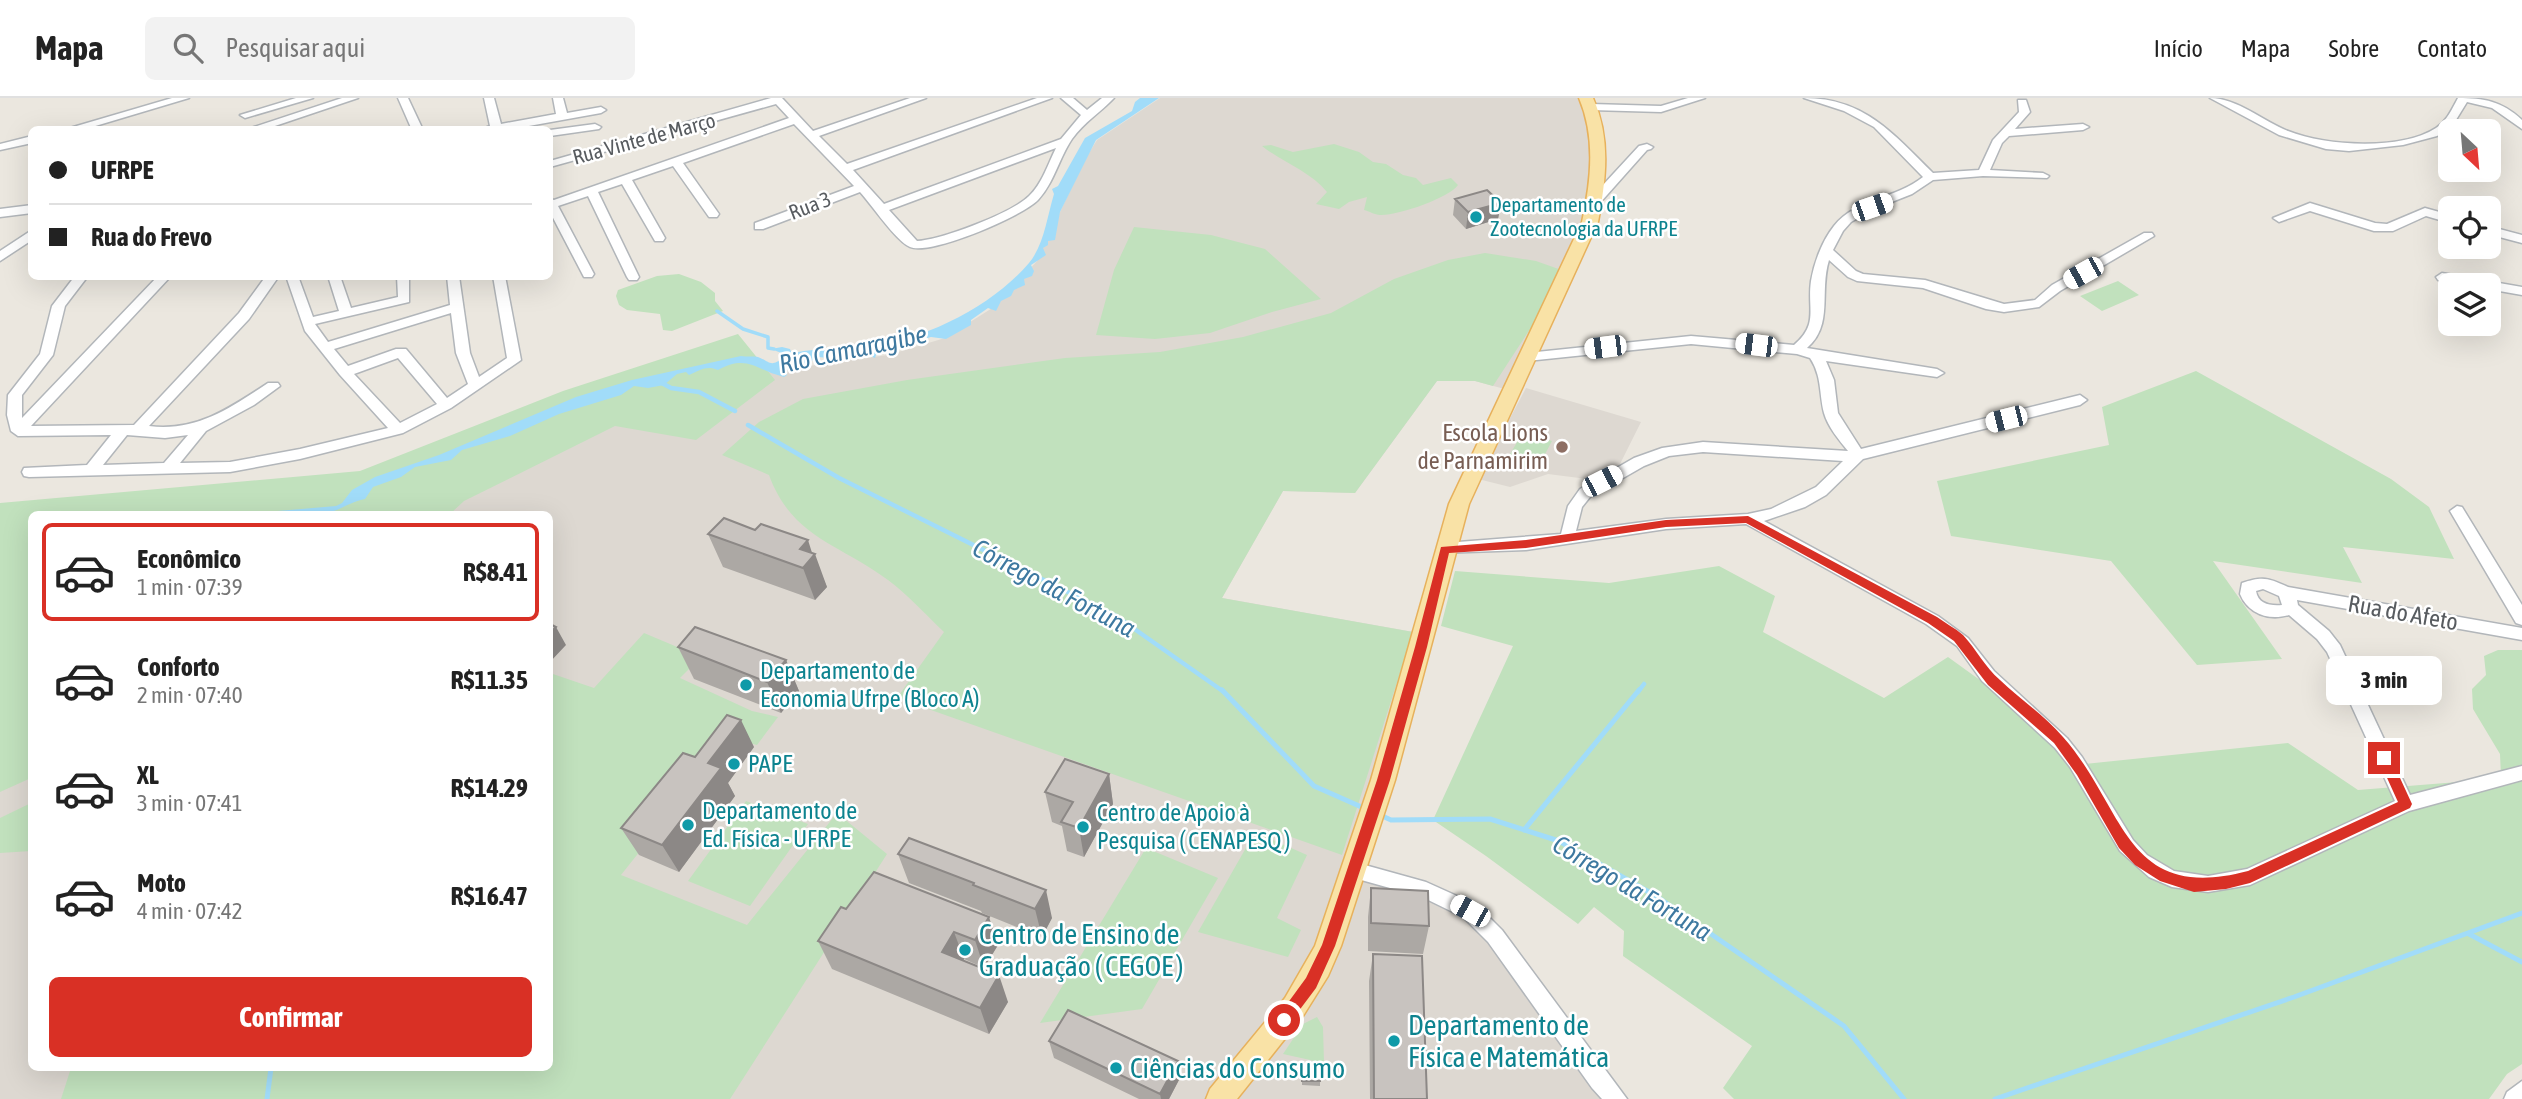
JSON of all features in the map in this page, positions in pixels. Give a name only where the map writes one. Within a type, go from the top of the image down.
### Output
[{"type":"main road","points":[[1220,1099],[1297,1003],[1316,974],[1372,815],[1459,504],[1585,236],[1595,201],[1598,140],[1589,102]]},
{"type":"street","points":[[82,126],[184,98]]},
{"type":"street","points":[[245,115],[307,98]]},
{"type":"street","points":[[263,126],[353,98]]},
{"type":"street","points":[[403,98],[416,126]]},
{"type":"street","points":[[489,98],[491,126]]},
{"type":"street","points":[[558,98],[562,117]]},
{"type":"street","name":"Rua Vinte de Março","points":[[553,163],[778,100],[797,98]]},
{"type":"street","points":[[812,135],[921,98]]},
{"type":"street","points":[[845,169],[1046,98]]},
{"type":"street","points":[[1066,98],[1087,114]]},
{"type":"street","points":[[778,100],[845,169],[909,241],[918,245],[931,244],[1000,218],[1030,203],[1065,141],[1087,114],[1109,98]]},
{"type":"street","points":[[1589,102],[1661,109],[1700,98]]},
{"type":"street","points":[[1809,98],[1848,109],[1878,125],[1930,177]]},
{"type":"street","points":[[2215,98],[2282,132],[2328,147],[2346,149],[2383,146],[2444,130],[2456,116],[2463,98],[2481,100],[2501,107],[2522,126]]},
{"type":"street","points":[[1983,173],[1997,142],[2025,113],[2022,102]]},
{"type":"street","points":[[509,126],[601,110]]},
{"type":"street","points":[[553,203],[797,119]]},
{"type":"street","points":[[553,133],[596,127]]},
{"type":"street","points":[[2006,133],[2083,127]]},
{"type":"street","points":[[2,147],[28,140]]},
{"type":"street","points":[[625,178],[646,166],[639,141]]},
{"type":"street","points":[[882,209],[1065,141]]},
{"type":"street","points":[[1595,201],[1643,148],[1647,147]]},
{"type":"street","points":[[675,160],[713,214]]},
{"type":"street","points":[[1797,350],[1814,335],[1819,323],[1816,284],[1828,251],[1843,222],[1864,210],[1914,191],[1930,177],[1983,173],[2043,176]]},
{"type":"street","points":[[625,178],[659,238]]},
{"type":"street","name":"Rua 3","points":[[760,226],[861,187]]},
{"type":"street","points":[[590,190],[633,277]]},
{"type":"street","points":[[2279,218],[2310,207],[2382,228],[2396,226],[2425,212],[2438,216]]},
{"type":"street","points":[[0,214],[28,210]]},
{"type":"street","points":[[553,210],[588,274]]},
{"type":"street","points":[[2501,233],[2522,239]]},
{"type":"street","points":[[1828,251],[1852,274],[1861,278],[1925,284],[2004,308],[2044,301],[2056,288],[2148,236]]},
{"type":"street","points":[[0,257],[28,237]]},
{"type":"street","points":[[18,432],[12,412],[17,386],[46,355],[53,334],[54,315],[66,294],[78,280]]},
{"type":"street","points":[[18,432],[161,280]]},
{"type":"street","points":[[138,430],[244,316],[270,280]]},
{"type":"street","points":[[293,280],[308,322],[325,347],[398,430]]},
{"type":"street","points":[[335,280],[346,313]]},
{"type":"street","points":[[308,322],[404,299],[403,280]]},
{"type":"street","points":[[453,280],[463,353],[476,386]]},
{"type":"street","points":[[29,472],[230,467],[300,454],[398,430],[446,405],[514,360],[500,280]]},
{"type":"street","points":[[2501,287],[2522,290]]},
{"type":"street","points":[[325,347],[456,307]]},
{"type":"street","points":[[397,324],[401,352],[446,405]]},
{"type":"street","points":[[1527,357],[1691,340],[1797,350],[1937,373]]},
{"type":"street","points":[[345,372],[401,352]]},
{"type":"street","points":[[1815,355],[1827,380],[1831,413],[1858,456]]},
{"type":"street","points":[[18,432],[138,430],[165,433],[201,428],[273,386]]},
{"type":"street","points":[[1567,539],[1575,506],[1585,493],[1614,475],[1667,451],[1703,447],[1858,456],[2080,400]]},
{"type":"street","points":[[168,468],[201,428]]},
{"type":"street","points":[[91,470],[122,431]]},
{"type":"street","points":[[1445,550],[1567,539],[1666,524],[1748,519],[1774,514],[1821,491],[1858,456]]},
{"type":"street","points":[[2457,512],[2522,619]]},
{"type":"street","points":[[1748,519],[1933,620],[1958,638],[1993,681],[2043,723],[2065,748],[2124,844],[2140,861],[2165,877],[2194,886],[2226,883],[2250,877],[2406,804],[2522,773]]},
{"type":"street","name":"Rua do Afeto","points":[[2406,804],[2334,649],[2288,600],[2522,634]]},
{"type":"street","points":[[1354,870],[1426,890],[1470,911],[1495,936],[1583,1060],[1617,1099]]},
{"type":"street","points":[[2514,1099],[2522,1091]]},
{"type":"shaded area","points":[[1160,98],[1582,98],[1598,148],[1595,201],[1512,391],[1475,381],[1437,381],[1355,493],[1283,491],[1222,598],[1425,634],[1354,870],[1469,918],[1501,955],[1604,1099],[0,1099],[0,542],[28,540],[28,1071],[553,1071],[553,511],[326,511],[729,377],[888,355],[945,338],[997,305],[1037,261],[1084,161],[1097,140]]},
{"type":"shaded area","name":"Escola Lions de Parnamirim","points":[[1526,388],[1641,422],[1616,472],[1595,480],[1548,474],[1510,487],[1478,479]]},
{"type":"green space","points":[[1334,144],[1359,152],[1373,162],[1386,164],[1403,175],[1416,178],[1423,185],[1451,178],[1458,185],[1434,200],[1398,213],[1380,215],[1364,210],[1367,197],[1349,202],[1339,209],[1316,204],[1327,192],[1305,173],[1262,146],[1271,145],[1293,152]]},
{"type":"green space","points":[[1134,227],[1211,235],[1265,249],[1321,299],[1210,333],[1155,339],[1096,335],[1114,270]]},
{"type":"green space","points":[[1485,253],[1536,261],[1567,272],[1493,386],[1475,381],[1437,381],[1355,493],[1283,491],[1222,598],[1413,632],[1342,855],[897,698],[944,632],[888,580],[804,526],[779,496],[769,475],[722,455],[759,422],[803,399],[907,380],[1065,358],[1160,352],[1243,337],[1331,313],[1394,279],[1448,260]]},
{"type":"green space","points":[[679,274],[701,282],[715,293],[715,301],[723,311],[672,331],[663,330],[660,314],[627,310],[619,305],[616,296],[618,290],[657,276]]},
{"type":"green space","points":[[2118,281],[2139,295],[2102,311],[2080,296]]},
{"type":"green space","points":[[738,334],[775,380],[696,440],[615,426],[464,501],[453,511],[28,511],[28,779],[0,792],[0,503],[360,471],[563,391]]},
{"type":"green space","points":[[2196,371],[2391,479],[2429,507],[2454,559],[2343,547],[2362,583],[2213,561],[2282,659],[2197,665],[2111,561],[1951,536],[1937,481],[2109,445],[2102,407]]},
{"type":"green space","points":[[1523,432],[1552,441],[1536,471],[1506,461]]},
{"type":"green space","points":[[1719,566],[1775,596],[1763,632],[1884,698],[1948,657],[2002,696],[2075,765],[2288,743],[2358,790],[2483,780],[2501,776],[2500,754],[2473,709],[2472,689],[2486,675],[2484,656],[2498,650],[2522,650],[2522,1064],[2507,1074],[2489,1099],[1734,1099],[1723,1088],[1752,1046],[1623,956],[1624,931],[1594,907],[1578,924],[1433,820],[1513,646],[1441,626],[1455,571],[1609,583]]},
{"type":"green space","points":[[644,633],[701,657],[680,678],[752,711],[778,717],[757,745],[730,738],[621,875],[747,925],[837,813],[887,854],[730,1099],[61,1099],[70,1071],[553,1071],[553,674],[594,688]]},
{"type":"green space","points":[[746,801],[808,824],[750,906],[688,881]]},
{"type":"green space","points":[[28,804],[28,851],[0,853],[0,818]]},
{"type":"green space","points":[[1255,832],[1307,855],[1277,918],[1301,930],[1288,957],[1198,932]]},
{"type":"green space","points":[[1146,848],[1218,878],[1142,1009],[1040,1023]]},
{"type":"green space","points":[[1317,1017],[1323,1027],[1324,1063],[1283,1054],[1303,1024]]},
{"type":"water","name":"Rio Camaragibe","points":[[1140,98],[1159,98],[1096,140],[1060,212],[1055,240],[1048,241],[1048,245],[1043,248],[1046,255],[1031,265],[1034,271],[1032,276],[1024,279],[1025,285],[1001,301],[996,311],[988,308],[971,320],[971,325],[946,339],[931,337],[877,352],[875,358],[863,353],[845,360],[819,357],[805,364],[786,364],[784,366],[787,375],[784,377],[744,363],[728,365],[718,370],[704,369],[689,375],[686,372],[677,374],[664,385],[648,388],[634,386],[621,395],[559,414],[510,436],[462,450],[451,460],[415,467],[401,477],[373,487],[365,499],[333,511],[278,511],[336,506],[342,503],[352,490],[375,477],[439,455],[576,397],[632,380],[741,356],[758,357],[773,363],[784,357],[784,354],[771,349],[782,347],[790,349],[792,354],[808,350],[889,343],[912,337],[957,318],[997,293],[1029,263],[1045,230],[1054,194],[1052,189],[1058,186],[1085,138],[1132,111],[1135,102]]},
{"type":"building","points":[[1487,190],[1501,203],[1468,212],[1455,199]]},
{"type":"building","points":[[724,518],[755,530],[761,524],[808,540],[800,549],[815,554],[803,568],[708,534]]},
{"type":"building","points":[[695,627],[786,660],[767,682],[678,647]]},
{"type":"building","points":[[727,715],[741,720],[708,763],[721,768],[662,845],[621,828],[683,753],[695,757]]},
{"type":"building","points":[[1065,759],[1109,774],[1079,828],[1061,822],[1073,802],[1045,792]]},
{"type":"building","points":[[909,838],[1046,890],[1035,909],[898,854]]},
{"type":"building","points":[[874,872],[989,917],[975,940],[954,932],[942,952],[999,975],[980,1008],[818,941],[841,907],[846,909]]},
{"type":"building","points":[[1371,888],[1428,891],[1429,926],[1371,923]]},
{"type":"building","name":"Departamento de Física e Matemática","points":[[1373,954],[1422,956],[1427,1099],[1374,1099]]},
{"type":"building","points":[[1068,1010],[1178,1061],[1160,1094],[1049,1041]]},
{"type":"building","points":[[1302,1063],[1320,1063],[1320,1081],[1302,1081]]},
{"type":"waterway","points":[[717,311],[743,329],[768,337],[768,348],[774,349]]},
{"type":"waterway","name":"Córrego da Fortuna","points":[[660,382],[671,388],[699,392],[735,411]]},
{"type":"waterway","name":"Córrego da Fortuna","points":[[748,425],[839,478],[1116,616],[1224,692]]},
{"type":"waterway","points":[[1638,692],[1644,684]]},
{"type":"waterway","points":[[1524,830],[1639,690]]},
{"type":"waterway","name":"Córrego da Fortuna","points":[[1224,692],[1314,786],[1366,809]]},
{"type":"waterway","name":"Córrego da Fortuna","points":[[1380,815],[1391,820],[1490,819],[1524,830]]},
{"type":"waterway","name":"Córrego da Fortuna","points":[[1524,830],[1559,841],[1656,896],[1844,1026],[1904,1099]]},
{"type":"waterway","points":[[1995,1099],[2294,997],[2522,913]]},
{"type":"waterway","points":[[2469,934],[2522,962]]},
{"type":"waterway","points":[[267,1099],[271,1071]]},
{"type":"place","name":"Departamento de Zootecnologia da UFRPE","points":[[1476,217]]},
{"type":"place","name":"Escola Lions de Parnamirim","points":[[1562,447]]},
{"type":"place","name":"Departamento de Economia Ufrpe (Bloco A)","points":[[746,685]]},
{"type":"place","name":"PAPE","points":[[734,764]]},
{"type":"place","name":"Departamento de Ed. Física - UFRPE","points":[[688,825]]},
{"type":"place","name":"Centro de Apoio à Pesquisa ( CENAPESQ )","points":[[1083,827]]},
{"type":"place","name":"Centro de Ensino de Graduação ( CEGOE )","points":[[965,950]]},
{"type":"place","name":"Departamento de Física e Matemática","points":[[1394,1041]]},
{"type":"place","name":"Ciências do Consumo","points":[[1116,1068]]},
{"type":"route","points":[[1284,1020],[1311,983],[1328,946],[1383,780],[1445,550],[1526,544],[1666,524],[1748,519],[1933,620],[1958,638],[1993,681],[2058,739],[2082,771],[2124,844],[2140,861],[2165,877],[2194,886],[2226,883],[2250,877],[2328,843],[2406,804],[2384,758]]}]
